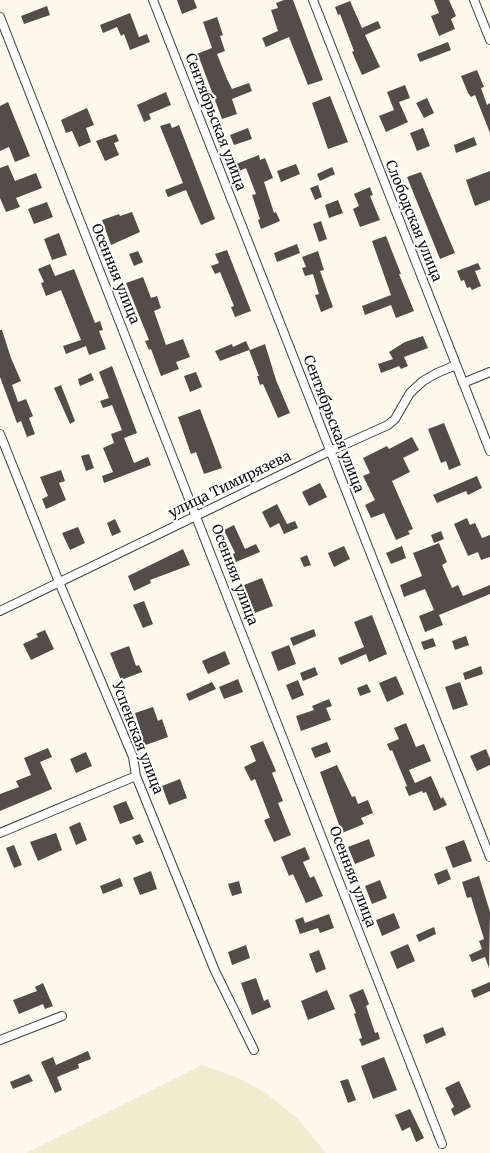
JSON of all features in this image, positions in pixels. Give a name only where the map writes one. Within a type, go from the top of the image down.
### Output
[{"type":"street","name":"Сентябрьская улица","points":[[153,0],[490,857]]},
{"type":"street","name":"Слободская улица","points":[[313,0],[490,451]]},
{"type":"street","points":[[474,0],[490,40]]},
{"type":"street","name":"Осенняя улица","points":[[0,16],[442,1144]]},
{"type":"street","name":"улица Тимирязева","points":[[0,611],[196,515],[388,425],[395,419],[410,393],[423,381],[437,372],[456,365]]},
{"type":"street","points":[[463,383],[490,372]]},
{"type":"street","name":"Успенская улица","points":[[0,434],[59,582],[133,757],[136,776],[215,971],[254,1050]]},
{"type":"street","points":[[0,833],[136,776]]},
{"type":"street","points":[[0,1040],[62,1016]]},
{"type":"shaded area","points":[[202,1065],[238,1078],[266,1093],[297,1118],[326,1153],[26,1153]]},
{"type":"building","points":[[177,0],[194,0],[197,8],[182,14]]},
{"type":"building","points":[[284,0],[293,0],[323,80],[308,85],[289,37],[266,47],[262,38],[278,31],[271,10],[278,8],[276,3]]},
{"type":"building","points":[[434,0],[449,0],[456,16],[451,19],[455,29],[439,36],[431,16],[439,13]]},
{"type":"building","points":[[350,1],[362,28],[378,21],[381,28],[365,35],[380,67],[362,75],[352,52],[354,51],[340,14],[338,15],[335,7]]},
{"type":"building","points":[[47,6],[50,15],[24,24],[21,16]]},
{"type":"building","points":[[130,13],[139,37],[147,34],[150,42],[130,50],[124,34],[121,36],[117,27],[103,33],[100,25]]},
{"type":"building","points":[[217,17],[223,35],[220,36],[225,51],[217,54],[227,79],[232,89],[249,83],[252,91],[232,99],[237,114],[222,119],[200,60],[197,62],[194,55],[212,48],[203,22]]},
{"type":"building","points":[[448,42],[451,50],[420,62],[417,54]]},
{"type":"building","points":[[477,70],[484,87],[481,88],[487,105],[490,103],[490,133],[475,95],[471,97],[468,93],[461,76]]},
{"type":"building","points":[[405,85],[410,98],[399,102],[408,122],[386,132],[379,116],[394,110],[387,92]]},
{"type":"building","points":[[166,92],[171,105],[149,114],[151,119],[144,122],[137,105]]},
{"type":"building","points":[[330,96],[348,142],[328,149],[312,103]]},
{"type":"building","points":[[427,98],[434,113],[424,118],[416,103]]},
{"type":"building","points":[[8,102],[30,156],[15,162],[9,147],[0,151],[0,106]]},
{"type":"building","points":[[87,108],[94,125],[86,128],[91,142],[79,147],[72,131],[66,133],[61,120]]},
{"type":"building","points":[[170,123],[172,128],[179,125],[215,219],[201,225],[186,190],[168,197],[165,190],[183,183],[160,126]]},
{"type":"building","points":[[248,128],[252,139],[234,145],[230,135]]},
{"type":"building","points":[[423,128],[430,146],[417,151],[410,133]]},
{"type":"building","points":[[116,134],[119,141],[114,143],[119,155],[105,161],[96,141]]},
{"type":"building","points":[[474,137],[477,145],[456,153],[454,145]]},
{"type":"building","points":[[259,155],[260,160],[265,158],[273,178],[264,182],[274,213],[276,212],[280,221],[261,229],[258,220],[260,219],[252,195],[256,194],[246,168],[239,171],[236,164]]},
{"type":"building","points":[[296,164],[300,174],[281,182],[277,171]]},
{"type":"building","points":[[8,165],[15,181],[36,173],[42,188],[16,198],[20,207],[6,212],[0,198],[0,168]]},
{"type":"building","points":[[332,167],[335,174],[320,181],[317,174]]},
{"type":"building","points":[[490,171],[490,200],[475,206],[466,180]]},
{"type":"building","points":[[421,172],[455,253],[440,259],[407,177]]},
{"type":"building","points":[[318,185],[322,197],[315,200],[310,188]]},
{"type":"building","points":[[370,187],[373,195],[370,196],[380,220],[360,227],[353,209],[359,206],[354,194]]},
{"type":"building","points":[[338,200],[343,213],[329,218],[325,205]]},
{"type":"building","points":[[47,202],[53,217],[34,224],[28,209]]},
{"type":"building","points":[[132,212],[140,232],[111,245],[102,220],[119,214],[120,216]]},
{"type":"building","points":[[321,221],[327,239],[319,242],[313,224]]},
{"type":"building","points":[[59,233],[67,255],[52,260],[44,239]]},
{"type":"building","points":[[386,236],[414,311],[396,318],[391,305],[365,315],[362,306],[391,295],[372,241]]},
{"type":"building","points":[[297,244],[300,253],[277,262],[274,253]]},
{"type":"building","points":[[227,250],[251,311],[235,317],[231,307],[234,306],[220,272],[215,274],[211,266],[219,263],[215,254]]},
{"type":"building","points":[[138,251],[143,262],[134,266],[129,254]]},
{"type":"building","points":[[318,251],[324,270],[320,271],[333,307],[321,312],[315,295],[319,294],[313,274],[305,276],[302,268],[306,267],[302,257]]},
{"type":"building","points":[[478,263],[481,269],[475,271],[481,286],[472,290],[470,287],[467,288],[464,280],[461,281],[457,271]]},
{"type":"building","points":[[50,264],[55,276],[74,269],[95,323],[100,321],[103,330],[99,331],[106,349],[89,355],[86,346],[66,354],[63,346],[81,340],[61,290],[46,296],[41,283],[44,282],[38,269]]},
{"type":"building","points":[[143,277],[151,298],[157,296],[161,308],[154,311],[166,345],[183,339],[190,357],[176,362],[179,369],[161,376],[151,349],[149,350],[145,341],[149,340],[126,283]]},
{"type":"building","points":[[0,330],[2,330],[11,358],[21,381],[12,385],[18,402],[26,399],[33,416],[29,418],[35,434],[27,437],[21,421],[17,423],[0,377]]},
{"type":"building","points":[[423,336],[428,348],[404,357],[408,366],[401,369],[399,366],[381,373],[378,364],[393,359],[389,352],[405,342]]},
{"type":"building","points":[[246,341],[250,350],[265,344],[276,380],[290,413],[278,418],[263,384],[260,385],[257,376],[259,376],[249,350],[220,361],[215,351],[232,344],[233,347]]},
{"type":"building","points":[[112,366],[137,433],[124,438],[134,463],[148,457],[151,465],[104,483],[102,476],[113,472],[103,448],[114,443],[111,434],[122,430],[112,405],[103,408],[100,401],[109,398],[99,372]]},
{"type":"building","points":[[196,372],[202,387],[190,392],[184,376]]},
{"type":"building","points":[[91,373],[94,380],[80,386],[78,379]]},
{"type":"building","points":[[61,385],[75,421],[70,424],[54,388]]},
{"type":"building","points":[[200,409],[222,468],[204,474],[196,452],[191,454],[178,417]]},
{"type":"building","points":[[444,423],[461,465],[449,470],[446,461],[441,463],[428,429]]},
{"type":"building","points":[[412,437],[419,450],[403,458],[410,472],[392,481],[413,529],[408,531],[410,534],[396,540],[384,513],[371,518],[365,505],[375,500],[363,476],[370,473],[363,458],[387,446],[389,449]]},
{"type":"building","points":[[89,454],[94,468],[86,471],[81,456]]},
{"type":"building","points":[[61,470],[65,481],[59,483],[66,500],[46,509],[42,499],[48,496],[40,477]]},
{"type":"building","points":[[477,476],[482,488],[468,495],[466,491],[437,503],[433,495]]},
{"type":"building","points":[[320,483],[327,497],[309,506],[302,492]]},
{"type":"building","points":[[277,504],[287,524],[295,521],[298,528],[284,534],[279,523],[270,528],[262,512]]},
{"type":"building","points":[[467,518],[470,525],[475,523],[482,538],[490,535],[490,557],[481,560],[478,552],[468,556],[454,524]]},
{"type":"building","points":[[115,519],[121,532],[112,536],[107,523]]},
{"type":"building","points":[[234,525],[245,549],[256,544],[260,552],[236,562],[233,554],[235,553],[224,530]]},
{"type":"building","points":[[78,527],[85,543],[70,550],[62,533]]},
{"type":"building","points":[[441,531],[444,539],[434,543],[431,535]]},
{"type":"building","points":[[439,543],[447,562],[442,565],[452,588],[458,585],[463,596],[490,585],[490,594],[439,615],[443,625],[425,632],[419,616],[434,610],[425,589],[404,597],[400,585],[422,576],[413,553]]},
{"type":"building","points":[[344,546],[350,559],[334,567],[328,553]]},
{"type":"building","points":[[402,546],[406,558],[391,564],[386,553]]},
{"type":"building","points":[[183,549],[190,565],[150,580],[151,583],[134,591],[128,576]]},
{"type":"building","points":[[307,555],[311,565],[304,567],[300,558]]},
{"type":"building","points":[[262,578],[273,606],[255,613],[244,585]]},
{"type":"building","points":[[144,601],[153,624],[143,628],[133,605]]},
{"type":"building","points":[[372,615],[387,654],[369,662],[366,654],[341,665],[338,658],[364,647],[354,622]]},
{"type":"building","points":[[314,629],[316,636],[293,646],[290,638]]},
{"type":"building","points":[[45,630],[54,649],[31,660],[23,644],[38,637],[36,634]]},
{"type":"building","points":[[466,636],[469,645],[455,650],[452,641]]},
{"type":"building","points":[[433,638],[436,646],[424,650],[421,642]]},
{"type":"building","points":[[289,645],[296,664],[278,671],[271,652]]},
{"type":"building","points":[[129,646],[136,666],[139,665],[142,672],[121,680],[110,653]]},
{"type":"building","points":[[225,651],[230,664],[208,674],[202,661]]},
{"type":"building","points":[[481,666],[483,674],[465,680],[463,673]]},
{"type":"building","points":[[315,667],[318,675],[303,681],[300,673]]},
{"type":"building","points":[[396,676],[404,694],[387,702],[379,683]]},
{"type":"building","points":[[238,679],[243,692],[224,699],[219,687]]},
{"type":"building","points":[[298,680],[304,695],[292,700],[286,685]]},
{"type":"building","points":[[212,682],[216,689],[189,701],[186,694]]},
{"type":"building","points":[[460,682],[468,705],[453,710],[445,687]]},
{"type":"building","points":[[367,684],[371,692],[360,696],[357,688]]},
{"type":"building","points":[[329,699],[332,706],[326,708],[331,720],[301,731],[296,716],[314,710],[312,706]]},
{"type":"building","points":[[153,707],[158,721],[162,719],[168,737],[143,746],[141,739],[143,738],[135,713]]},
{"type":"building","points":[[406,723],[416,747],[424,744],[431,761],[409,770],[415,783],[431,776],[441,799],[443,797],[447,805],[434,811],[426,792],[423,793],[422,791],[409,796],[405,787],[407,786],[392,750],[390,751],[387,744],[399,739],[394,728]]},
{"type":"building","points":[[263,741],[276,771],[272,773],[283,801],[278,803],[291,835],[274,842],[264,820],[270,818],[255,779],[251,781],[244,767],[256,761],[250,746]]},
{"type":"building","points":[[327,742],[331,752],[315,758],[311,748]]},
{"type":"building","points":[[48,748],[52,757],[40,762],[52,789],[0,811],[0,794],[19,787],[16,781],[31,775],[24,758]]},
{"type":"building","points":[[486,749],[490,759],[490,765],[477,771],[470,756]]},
{"type":"building","points":[[86,752],[92,766],[76,773],[70,759]]},
{"type":"building","points":[[337,765],[352,797],[355,796],[358,804],[368,800],[373,813],[361,818],[364,824],[342,833],[320,772]]},
{"type":"building","points":[[180,779],[187,798],[169,805],[162,786]]},
{"type":"building","points":[[126,801],[134,819],[120,824],[113,806]]},
{"type":"building","points":[[80,822],[87,840],[76,845],[69,827]]},
{"type":"building","points":[[56,833],[62,850],[38,861],[30,842]]},
{"type":"building","points":[[140,834],[144,842],[136,845],[132,837]]},
{"type":"building","points":[[369,839],[375,856],[355,864],[348,847]]},
{"type":"building","points":[[464,840],[472,861],[453,868],[445,847]]},
{"type":"building","points":[[14,845],[22,865],[14,868],[6,848]]},
{"type":"building","points":[[305,847],[310,859],[303,862],[310,878],[314,876],[323,896],[306,903],[293,874],[289,876],[281,857]]},
{"type":"building","points":[[447,869],[451,879],[438,885],[434,874]]},
{"type":"building","points":[[151,871],[157,889],[140,895],[133,878]]},
{"type":"building","points":[[479,876],[490,912],[489,968],[485,957],[472,962],[469,955],[482,949],[479,941],[484,939],[471,897],[467,898],[462,882]]},
{"type":"building","points":[[120,878],[123,886],[103,894],[100,886]]},
{"type":"building","points":[[380,880],[387,898],[372,904],[365,886]]},
{"type":"building","points":[[239,881],[242,893],[232,896],[228,884]]},
{"type":"building","points":[[394,913],[400,928],[382,936],[376,920]]},
{"type":"building","points":[[329,914],[334,928],[320,933],[318,928],[300,934],[295,920],[303,917],[305,923]]},
{"type":"building","points":[[434,927],[436,934],[419,942],[416,935]]},
{"type":"building","points":[[408,944],[415,961],[397,969],[390,952]]},
{"type":"building","points":[[246,945],[250,958],[232,965],[228,952]]},
{"type":"building","points":[[319,950],[326,969],[316,973],[309,954]]},
{"type":"building","points":[[256,978],[264,1001],[268,999],[271,1007],[252,1015],[241,983]]},
{"type":"building","points":[[490,982],[490,991],[474,998],[471,990]]},
{"type":"building","points":[[43,983],[53,1006],[45,1009],[43,1004],[19,1014],[13,1000],[37,991],[35,987]]},
{"type":"building","points":[[363,989],[369,1004],[366,1006],[375,1033],[378,1032],[380,1039],[362,1046],[359,1039],[362,1038],[354,1014],[356,1013],[349,995]]},
{"type":"building","points":[[327,990],[335,1009],[308,1020],[301,1001]]},
{"type":"building","points":[[443,1027],[446,1035],[426,1044],[423,1035]]},
{"type":"building","points":[[88,1051],[91,1059],[78,1064],[79,1068],[57,1077],[62,1090],[55,1093],[41,1062],[53,1057],[56,1065]]},
{"type":"building","points":[[384,1057],[397,1090],[373,1099],[361,1066]]},
{"type":"building","points":[[29,1074],[33,1081],[13,1089],[10,1082]]},
{"type":"building","points":[[348,1079],[356,1100],[348,1103],[340,1081]]},
{"type":"building","points":[[459,1081],[471,1107],[454,1116],[451,1109],[454,1107],[445,1088]]},
{"type":"building","points":[[410,1109],[424,1138],[416,1142],[410,1127],[402,1131],[395,1115]]}]
